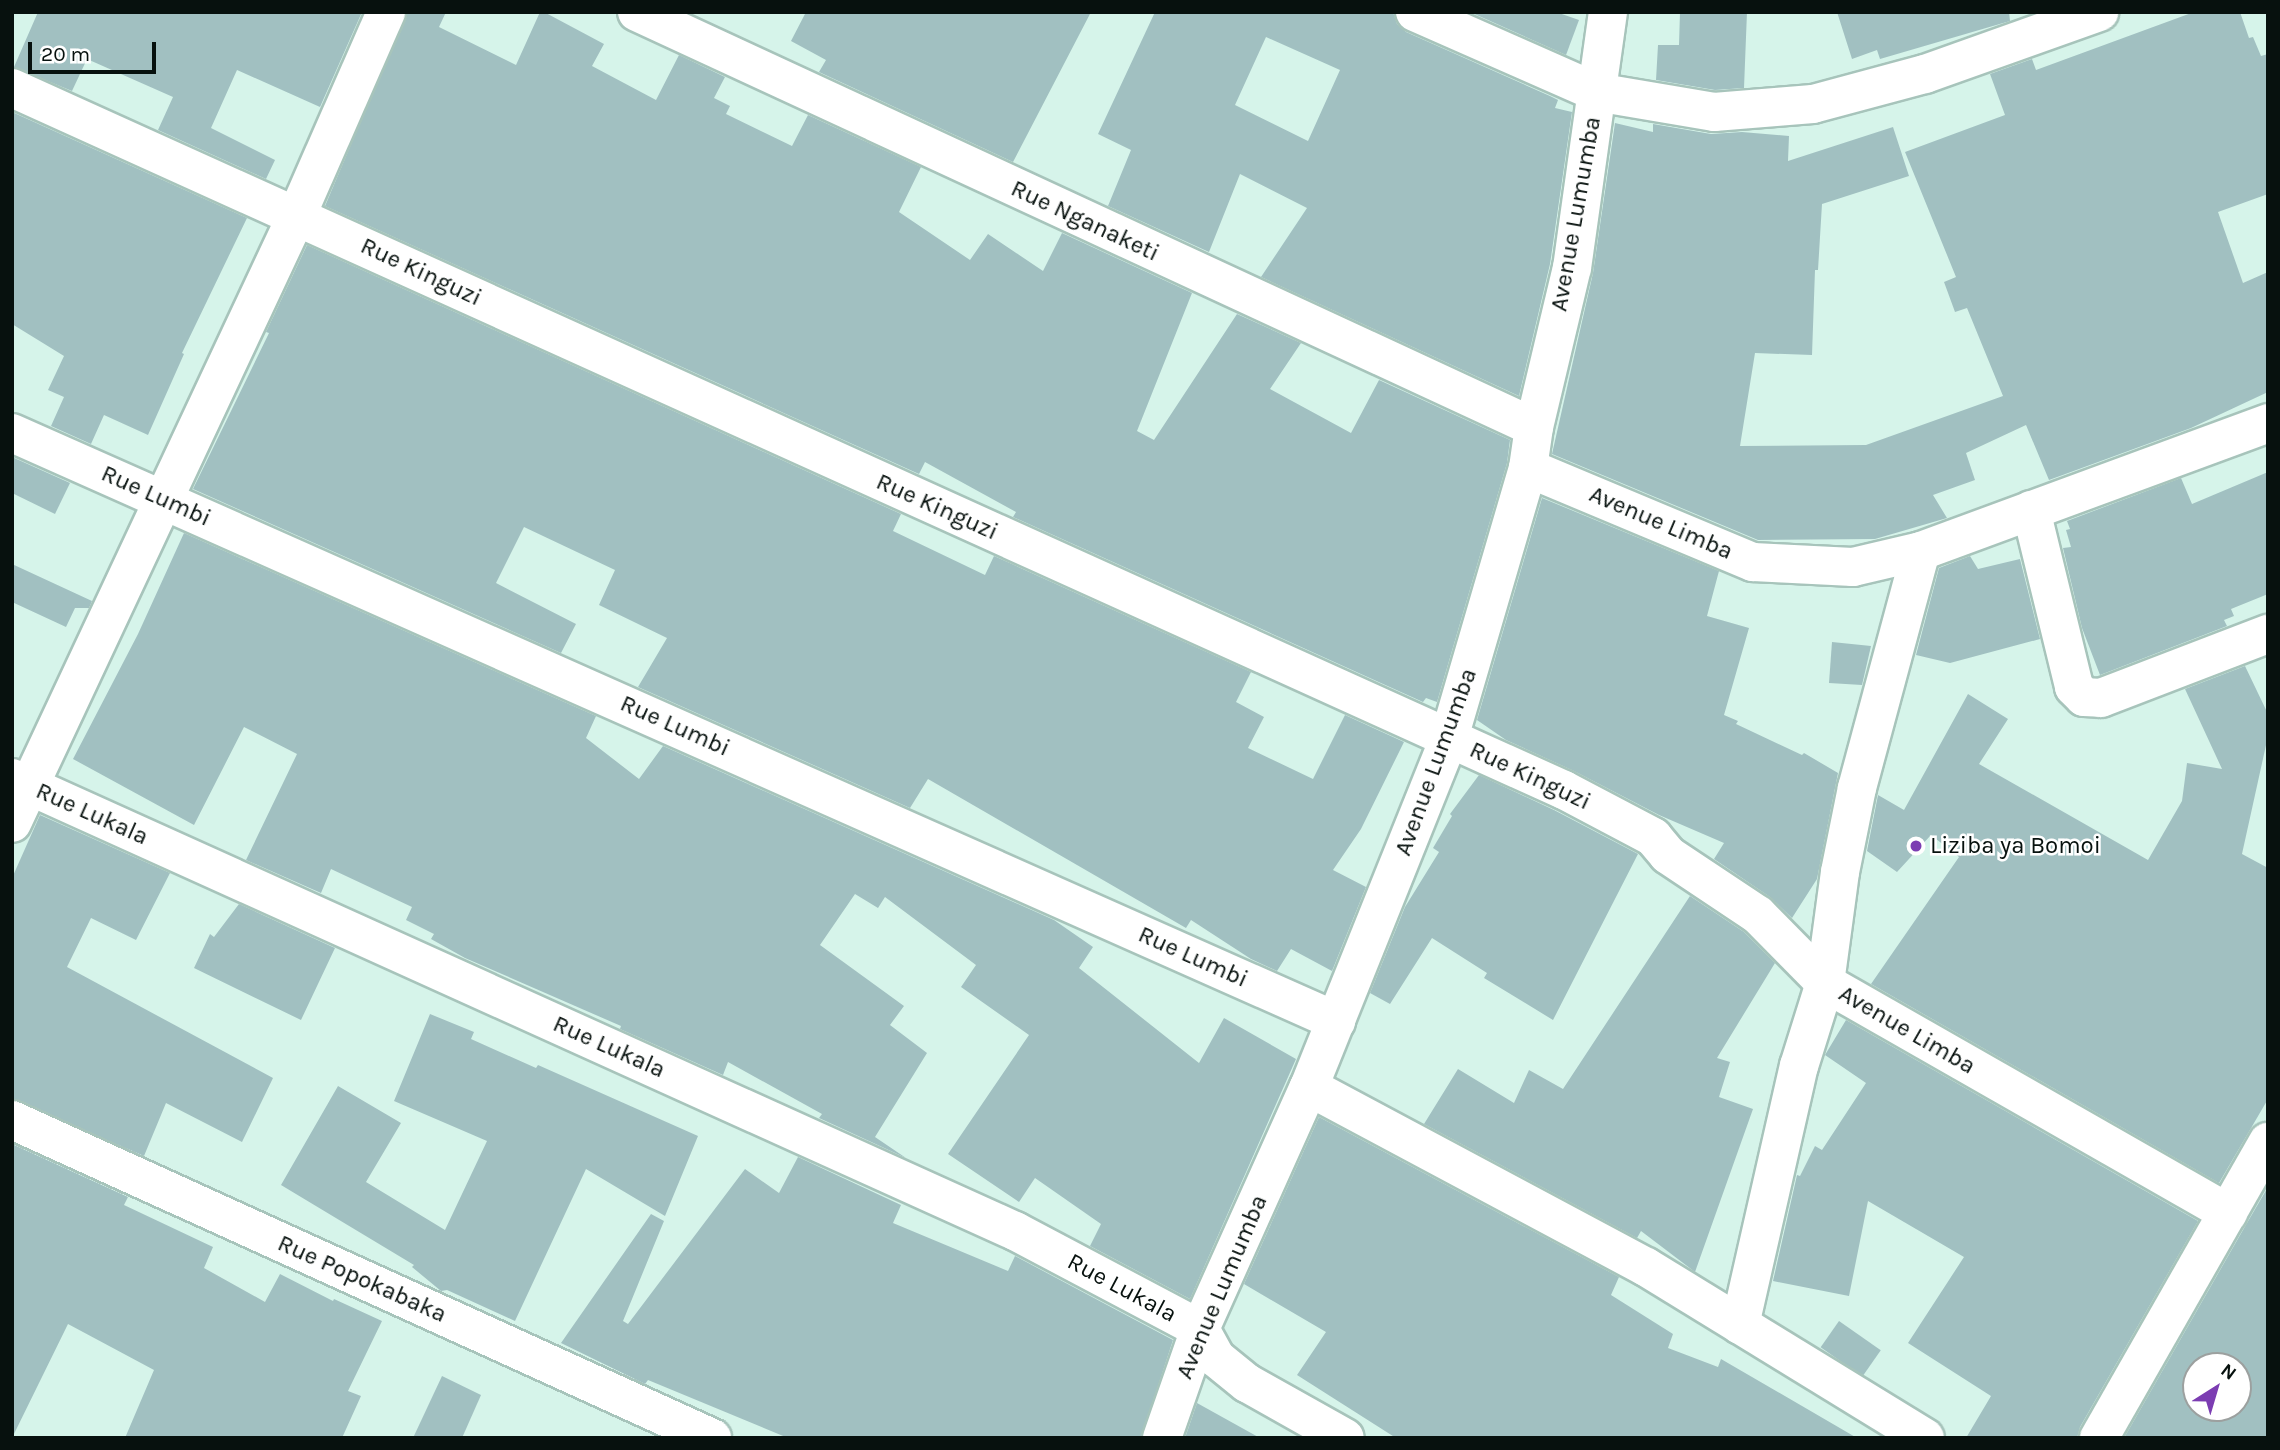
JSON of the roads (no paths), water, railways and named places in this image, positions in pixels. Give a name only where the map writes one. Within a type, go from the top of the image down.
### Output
[{"type":"street","points":[[12,823],[21,781],[164,500],[297,215],[386,12]]},
{"type":"street","name":"Rue Nganaketi","points":[[637,12],[1534,426]]},
{"type":"street","points":[[1415,12],[1596,92],[1714,111],[1753,111],[1813,104],[1925,74],[2099,12]]},
{"type":"street","name":"Avenue Lumumba","points":[[1161,1438],[1199,1329],[1309,1087],[1449,738],[1528,468],[1534,426],[1572,268],[1608,12]]},
{"type":"street","name":"Rue Kinguzi","points":[[12,88],[1564,790],[1653,837],[1668,855],[1758,915],[1825,983]]},
{"type":"street","name":"Avenue Limba","points":[[1528,468],[1753,562],[1853,566],[1921,551],[2268,423]]},
{"type":"street","name":"Rue Lumbi","points":[[12,433],[1336,1021]]},
{"type":"street","points":[[2031,510],[2074,687],[2084,697],[2101,698],[2268,634]]},
{"type":"street","name":"Avenue Limba","points":[[1921,551],[1857,788],[1840,873],[1825,983],[2228,1213]]},
{"type":"street","name":"Rue Lukala","points":[[21,781],[1015,1231],[1199,1329]]},
{"type":"street","points":[[1740,1325],[1799,1066],[1825,983]]},
{"type":"street","points":[[1309,1087],[1646,1267],[1925,1438]]},
{"type":"street","name":"Rue Popokabaka","points":[[12,1121],[712,1438]]},
{"type":"street","points":[[2099,1438],[2268,1142]]},
{"type":"street","points":[[1199,1329],[1216,1358],[1247,1383],[1345,1438]]},
{"type":"place","name":"Liziba ya Bomoi","points":[[1916,846]]}]
